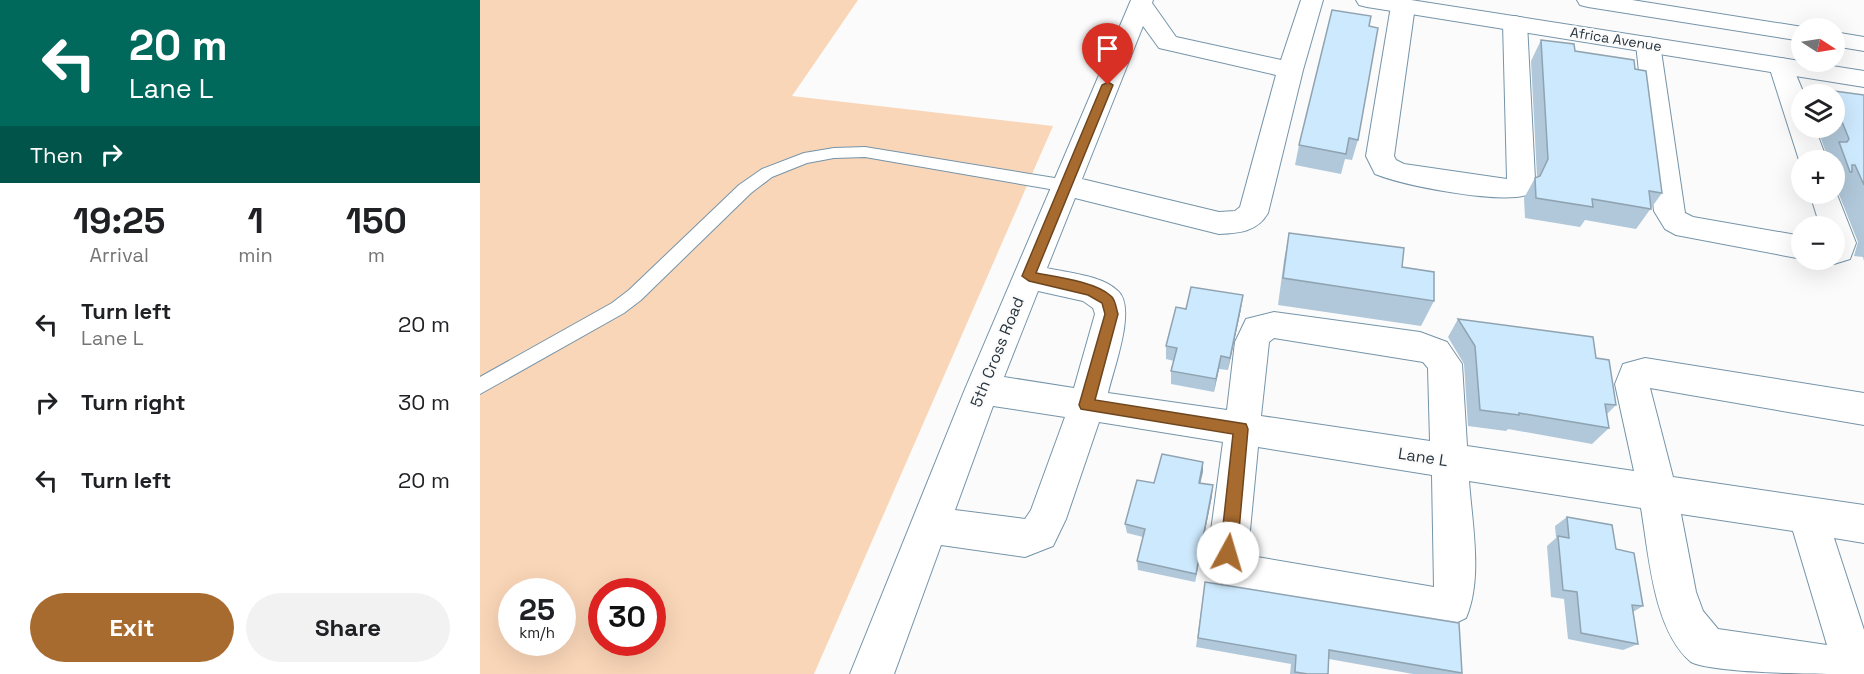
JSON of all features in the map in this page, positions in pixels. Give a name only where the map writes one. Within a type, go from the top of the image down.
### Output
[{"type":"street","points":[[1066,186],[1219,223],[1241,222],[1253,213],[1290,70],[1312,0]]},
{"type":"street","name":"Africa Avenue","points":[[1367,0],[1864,79]]},
{"type":"street","points":[[1588,0],[1791,32]]},
{"type":"street","points":[[1142,2],[1161,36],[1168,43],[1290,70]]},
{"type":"street","name":"5th Cross Road","points":[[872,674],[982,389],[1142,2]]},
{"type":"street","points":[[1403,6],[1380,156],[1385,167],[1400,173],[1504,189],[1517,188],[1521,179],[1515,23]]},
{"type":"street","points":[[1845,41],[1864,44]]},
{"type":"street","points":[[1648,44],[1669,211],[1675,220],[1687,227],[1791,246]]},
{"type":"street","points":[[1781,66],[1791,95]]},
{"type":"street","points":[[930,525],[1025,538],[1039,533],[1047,519],[1086,405],[1111,314],[1107,300],[1091,291],[1029,276]]},
{"type":"street","points":[[1274,325],[1420,346],[1435,352],[1445,364],[1448,460],[1455,583],[1452,604],[1442,609],[1264,580],[1238,573],[1228,553],[1252,342],[1258,329],[1274,325]]},
{"type":"street","points":[[1807,515],[1859,672],[1707,648],[1688,624],[1676,592],[1658,494],[1632,384],[1635,374],[1657,374],[1864,410]]},
{"type":"street","name":"Lane L","points":[[982,389],[1864,524]]},
{"type":"lane","points":[[480,386],[618,308],[635,295],[746,189],[767,173],[804,158],[834,153],[865,152],[1066,186]]},
{"type":"shaded area","points":[[480,0],[858,0],[792,96],[1053,126],[814,674],[480,674]]},
{"type":"building","points":[[1332,10],[1371,16],[1369,26],[1378,28],[1358,140],[1349,138],[1346,154],[1299,145]]},
{"type":"building","points":[[1541,40],[1574,44],[1575,51],[1634,60],[1635,69],[1646,71],[1662,193],[1649,191],[1651,209],[1592,199],[1593,207],[1536,198],[1535,178],[1540,176],[1548,159]]},
{"type":"building","points":[[1845,92],[1864,95],[1864,185],[1855,165],[1852,165],[1852,172],[1850,172],[1845,158],[1845,150],[1842,150],[1839,142],[1847,142],[1849,139],[1845,129]]},
{"type":"building","points":[[1289,233],[1404,248],[1402,267],[1434,272],[1434,301],[1283,278]]},
{"type":"building","points":[[1191,287],[1243,295],[1230,358],[1221,356],[1216,379],[1171,371],[1177,348],[1166,346],[1176,307],[1186,309]]},
{"type":"building","points":[[1458,319],[1593,337],[1596,358],[1609,360],[1616,405],[1605,404],[1609,428],[1519,413],[1519,415],[1480,410],[1475,346]]},
{"type":"building","points":[[1162,454],[1203,462],[1199,483],[1213,485],[1196,574],[1137,561],[1145,529],[1125,524],[1137,480],[1154,483]]},
{"type":"building","points":[[1567,517],[1612,525],[1616,549],[1634,553],[1643,606],[1632,605],[1638,644],[1581,633],[1577,592],[1563,590],[1558,536],[1569,538]]},
{"type":"building","points":[[1205,582],[1459,623],[1462,673],[1329,650],[1328,674],[1308,674],[1295,672],[1296,655],[1198,638]]},
{"type":"route","points":[[1108,85],[1029,276],[1091,291],[1107,300],[1111,314],[1086,405],[1241,429],[1228,553]]}]
